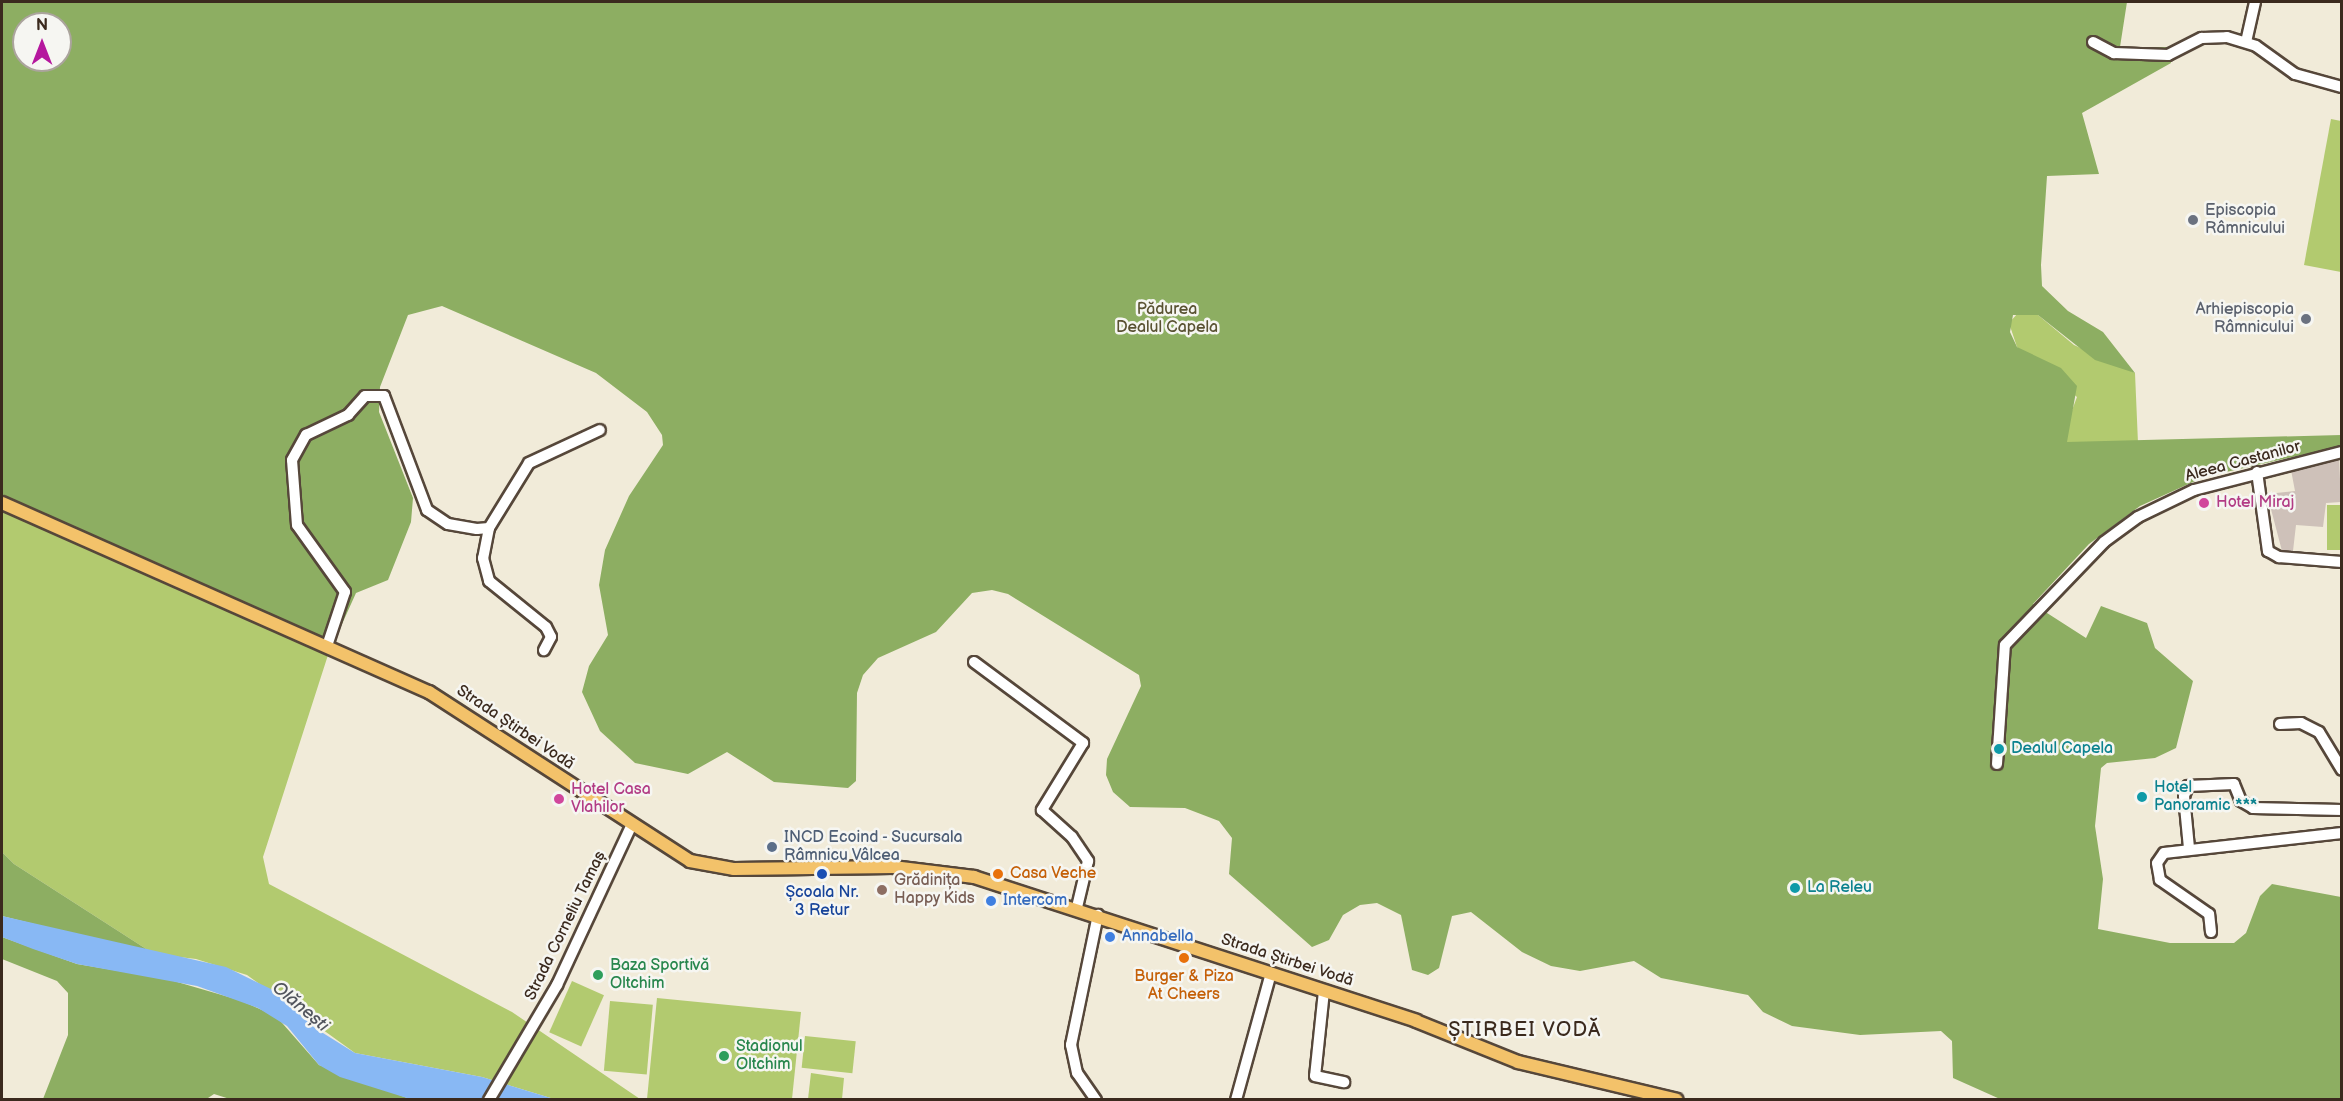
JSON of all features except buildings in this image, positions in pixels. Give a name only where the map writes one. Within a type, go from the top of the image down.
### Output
[{"type":"main road","name":"Strada Știrbei Vodă","points":[[2,503],[327,646],[472,716],[675,854],[721,868],[932,870],[1077,907],[1324,990],[1518,1062],[1677,1100]]},
{"type":"street","points":[[2246,42],[2254,2]]},
{"type":"street","points":[[2092,42],[2114,53],[2168,55],[2209,36],[2246,42],[2295,74],[2342,87]]},
{"type":"street","points":[[327,646],[345,592],[297,525],[291,470],[306,435],[348,416],[366,396],[384,396],[427,510],[448,524],[489,528]]},
{"type":"street","points":[[544,650],[551,637],[546,627],[489,581],[483,558],[489,528],[529,463],[600,430]]},
{"type":"street","name":"Aleea Castanilor","points":[[1997,764],[2005,645],[2055,587],[2138,517],[2194,490],[2342,452]]},
{"type":"street","points":[[2257,472],[2268,551],[2279,557],[2342,562]]},
{"type":"street","points":[[974,662],[1083,744],[1042,810],[1072,837],[1088,861],[1077,907]]},
{"type":"street","points":[[2280,724],[2301,723],[2319,732],[2342,770]]},
{"type":"street","points":[[2189,848],[2184,796],[2188,786],[2234,784],[2241,801],[2253,808],[2342,810]]},
{"type":"street","name":"Strada Corneliu Tamaș","points":[[489,1100],[557,985],[631,826]]},
{"type":"street","points":[[2211,932],[2209,914],[2172,891],[2158,874],[2157,863],[2164,853],[2189,848],[2342,833]]},
{"type":"street","points":[[1096,1100],[1077,1073],[1071,1045],[1098,915]]},
{"type":"street","points":[[1236,1100],[1271,973]]},
{"type":"street","points":[[1324,990],[1315,1076],[1344,1082]]},
{"type":"shaded area","points":[[2339,456],[2341,502],[2326,503],[2323,527],[2296,525],[2293,551],[2282,551],[2267,494],[2295,491],[2291,470]]},
{"type":"green space","name":"Pădurea Dealul Capela","points":[[2,2],[2127,2],[2120,47],[2170,47],[2171,63],[2082,113],[2099,174],[2047,176],[2041,265],[2042,286],[2068,311],[2103,332],[2135,373],[2095,360],[2038,315],[2013,315],[2010,332],[2017,347],[2061,368],[2077,386],[2067,442],[2341,435],[2341,446],[2204,477],[2140,506],[2089,544],[2033,604],[2086,638],[2101,606],[2147,623],[2155,648],[2193,681],[2176,748],[2155,758],[2107,763],[2101,768],[2095,826],[2103,879],[2098,929],[2170,943],[2234,943],[2246,933],[2260,896],[2272,884],[2341,897],[2341,1099],[2000,1099],[1953,1078],[1952,1041],[1941,1031],[1860,1035],[1792,1026],[1763,1012],[1748,995],[1661,978],[1634,961],[1580,971],[1551,966],[1522,952],[1471,912],[1452,916],[1439,968],[1428,975],[1412,970],[1401,915],[1377,903],[1360,905],[1343,915],[1329,940],[1312,947],[1229,874],[1232,838],[1219,821],[1185,808],[1130,807],[1113,792],[1106,775],[1107,759],[1141,686],[1139,675],[1008,594],[992,590],[972,593],[936,632],[878,658],[863,675],[857,693],[856,781],[848,788],[774,782],[727,752],[688,774],[635,763],[600,731],[582,692],[589,666],[608,635],[599,585],[605,550],[629,496],[663,445],[662,435],[647,412],[596,373],[442,306],[408,315],[380,387],[379,412],[413,498],[411,522],[388,580],[356,593],[328,655],[2,511]]},
{"type":"green space","points":[[2331,119],[2341,121],[2341,272],[2304,265]]},
{"type":"green space","points":[[2018,313],[2038,315],[2074,345],[2135,373],[2138,443],[2066,442],[2065,429],[2077,397],[2017,347],[2009,323]]},
{"type":"green space","points":[[2327,505],[2341,505],[2341,550],[2327,550]]},
{"type":"green space","points":[[2,511],[328,655],[263,857],[269,884],[512,1012],[640,1099],[554,1099],[482,1077],[355,1053],[247,975],[196,959],[154,954],[14,864],[2,852]]},
{"type":"green space","points":[[2,852],[14,864],[154,954],[2,916]]},
{"type":"green space","points":[[2,937],[77,964],[167,979],[239,1000],[276,1016],[319,1065],[410,1099],[233,1100],[214,1094],[205,1100],[43,1099],[68,1035],[68,993],[57,981],[2,959]]},
{"type":"green space","points":[[572,981],[604,995],[581,1046],[549,1032]]},
{"type":"green space","name":"Stadionul Oltchim","points":[[657,998],[801,1012],[792,1099],[647,1099]]},
{"type":"green space","points":[[610,1001],[653,1005],[647,1074],[604,1071]]},
{"type":"green space","points":[[805,1036],[856,1041],[852,1073],[802,1068]]},
{"type":"green space","points":[[811,1073],[844,1078],[842,1099],[808,1099]]},
{"type":"water","points":[[2,916],[226,967],[271,989],[315,1028],[355,1053],[482,1077],[554,1099],[410,1099],[340,1077],[319,1065],[287,1026],[258,1008],[197,986],[77,964],[33,949],[2,937]]},
{"type":"place","name":"Episcopia Râmnicului","points":[[2193,220]]},
{"type":"place","name":"Arhiepiscopia Râmnicului","points":[[2306,319]]},
{"type":"place","name":"Hotel Miraj","points":[[2204,503]]},
{"type":"place","name":"Dealul Capela","points":[[1999,749]]},
{"type":"place","name":"Hotel Panoramic ***","points":[[2142,797]]},
{"type":"place","name":"Hotel Casa Vlahilor","points":[[559,799]]},
{"type":"place","name":"INCD Ecoind - Sucursala Râmnicu Vâlcea","points":[[772,847]]},
{"type":"place","name":"Școala Nr. 3 Retur","points":[[822,874]]},
{"type":"place","name":"Casa Veche","points":[[998,874]]},
{"type":"place","name":"La Releu","points":[[1795,888]]},
{"type":"place","name":"Grădinița Happy Kids","points":[[882,890]]},
{"type":"place","name":"Intercom","points":[[991,901]]},
{"type":"place","name":"Annabella","points":[[1110,937]]},
{"type":"place","name":"Burger & Piza At Cheers","points":[[1184,958]]},
{"type":"place","name":"Baza Sportivă Oltchim","points":[[598,975]]},
{"type":"place","name":"Stadionul Oltchim","points":[[724,1056]]},
{"type":"district","name":"ȘTIRBEI VODĂ","points":[[1525,1030]]},
{"type":"water label","name":"Olănești","points":[[300,1007]]}]
